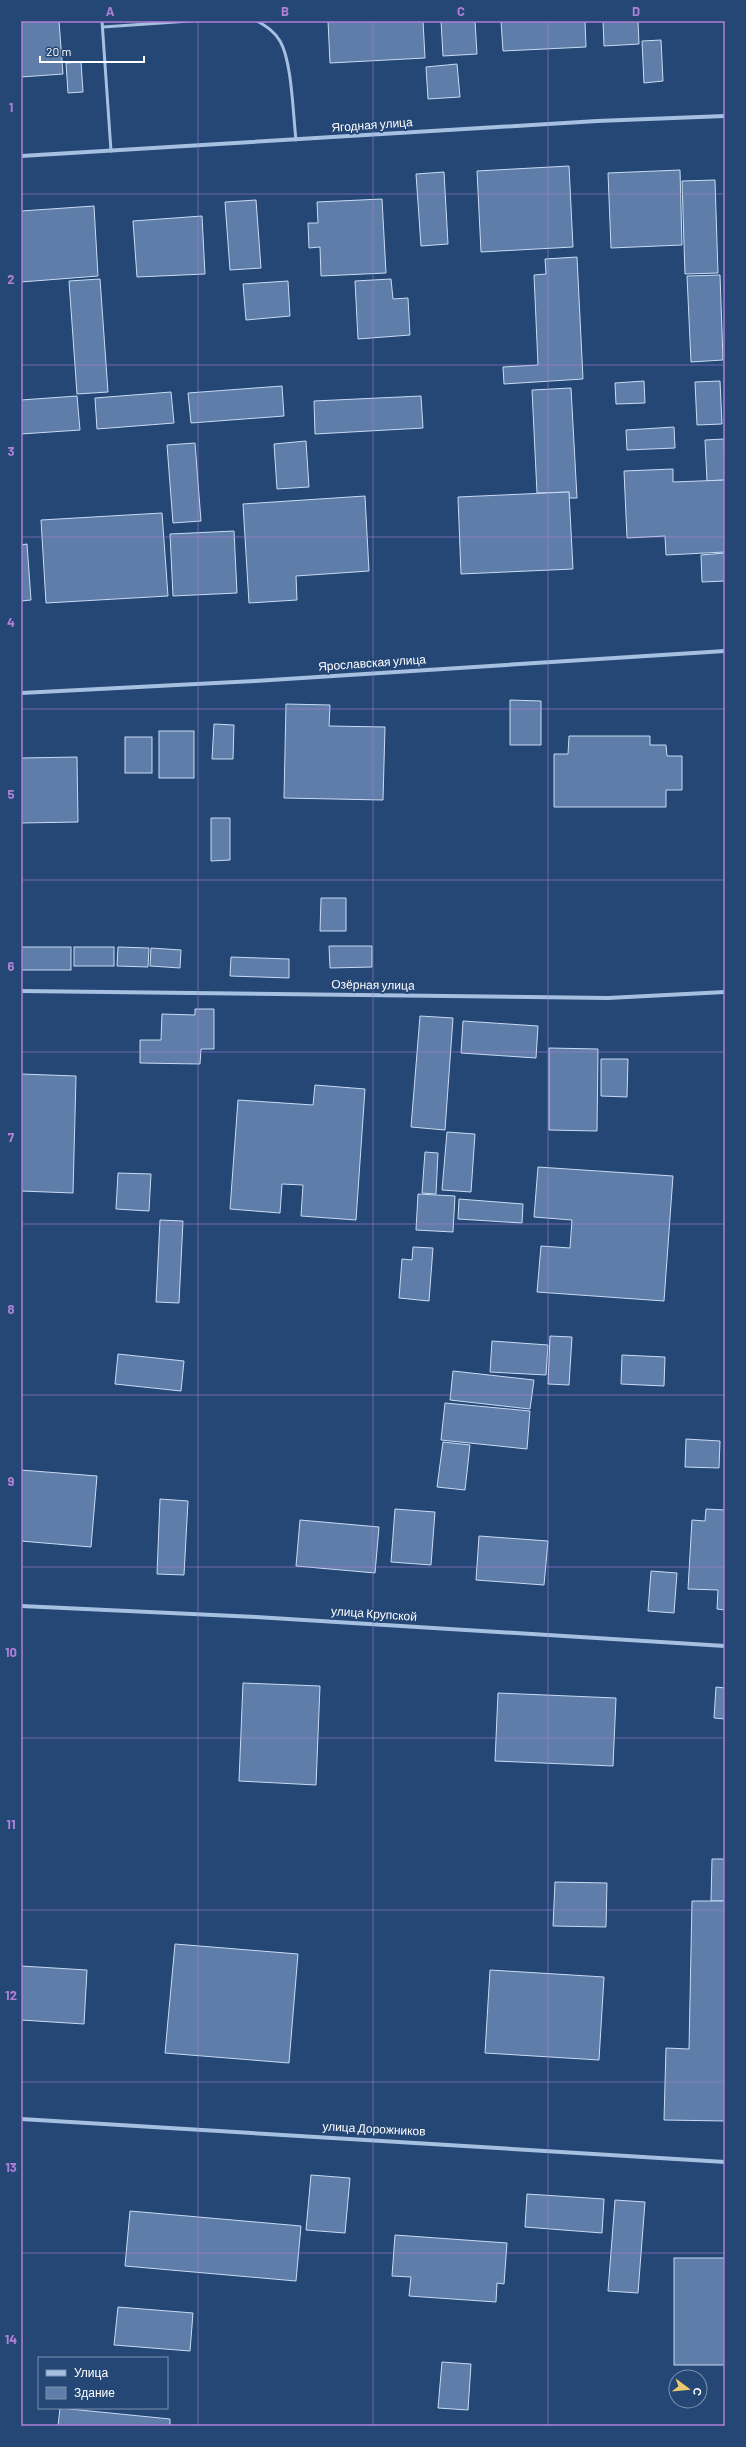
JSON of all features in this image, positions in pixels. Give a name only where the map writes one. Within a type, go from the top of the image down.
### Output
[{"type":"street","name":"Ягодная улица","points":[[21,156],[597,121],[725,116]]},
{"type":"street","name":"Ярославская улица","points":[[21,693],[255,681],[725,651]]},
{"type":"street","name":"Озёрная улица","points":[[21,991],[608,998],[725,992]]},
{"type":"street","name":"улица Крупской","points":[[21,1606],[256,1616],[725,1646]]},
{"type":"street","name":"улица Дорожников","points":[[21,2119],[725,2162]]},
{"type":"lane","points":[[102,21],[111,151]]},
{"type":"lane","points":[[103,27],[190,21]]},
{"type":"lane","points":[[257,21],[270,29],[281,42],[287,66],[296,140]]},
{"type":"building","points":[[21,21],[59,21],[63,74],[21,77]]},
{"type":"building","points":[[328,21],[423,21],[425,58],[330,63]]},
{"type":"building","points":[[441,21],[475,21],[477,54],[443,56]]},
{"type":"building","points":[[501,21],[585,21],[586,47],[503,51]]},
{"type":"building","points":[[603,21],[638,21],[639,44],[604,46]]},
{"type":"building","points":[[661,40],[663,81],[644,83],[642,41]]},
{"type":"building","points":[[81,62],[83,92],[68,93],[66,63]]},
{"type":"building","points":[[457,64],[460,97],[428,99],[426,67]]},
{"type":"building","points":[[569,166],[573,247],[481,252],[477,171]]},
{"type":"building","points":[[680,170],[682,245],[611,248],[608,173]]},
{"type":"building","points":[[444,172],[448,244],[421,246],[416,174]]},
{"type":"building","points":[[715,180],[718,273],[685,274],[682,181]]},
{"type":"building","points":[[382,199],[386,273],[321,276],[320,247],[309,248],[308,223],[318,223],[317,202]]},
{"type":"building","points":[[256,200],[261,268],[230,270],[225,202]]},
{"type":"building","points":[[94,206],[98,276],[21,282],[21,211]]},
{"type":"building","points":[[202,216],[205,274],[137,277],[133,221]]},
{"type":"building","points":[[577,257],[583,379],[504,384],[503,367],[538,365],[534,275],[546,274],[545,259]]},
{"type":"building","points":[[720,275],[723,360],[691,362],[687,276]]},
{"type":"building","points":[[100,279],[108,392],[77,394],[69,281]]},
{"type":"building","points":[[391,279],[393,299],[408,298],[410,335],[358,339],[355,281]]},
{"type":"building","points":[[288,281],[290,316],[246,320],[243,284]]},
{"type":"building","points":[[644,381],[645,403],[616,404],[615,383]]},
{"type":"building","points":[[720,381],[722,424],[697,425],[695,382]]},
{"type":"building","points":[[282,386],[284,416],[191,423],[188,393]]},
{"type":"building","points":[[571,388],[577,498],[569,498],[569,492],[537,493],[532,390]]},
{"type":"building","points":[[171,392],[174,423],[97,429],[95,398]]},
{"type":"building","points":[[77,396],[80,430],[21,434],[21,400]]},
{"type":"building","points":[[421,396],[423,428],[315,434],[314,401]]},
{"type":"building","points":[[674,427],[675,448],[627,450],[626,430]]},
{"type":"building","points":[[724,439],[725,480],[707,481],[705,440]]},
{"type":"building","points":[[306,441],[309,487],[277,489],[274,444]]},
{"type":"building","points":[[195,443],[201,521],[173,523],[167,445]]},
{"type":"building","points":[[673,469],[673,482],[725,480],[725,552],[666,555],[665,536],[627,538],[624,471]]},
{"type":"building","points":[[569,492],[573,569],[461,574],[458,497]]},
{"type":"building","points":[[365,496],[369,571],[296,576],[297,600],[249,603],[243,504]]},
{"type":"building","points":[[162,513],[168,596],[46,603],[41,520]]},
{"type":"building","points":[[234,531],[237,593],[173,596],[170,534]]},
{"type":"building","points":[[27,544],[31,600],[21,601],[21,545]]},
{"type":"building","points":[[725,553],[725,581],[702,582],[701,555]]},
{"type":"building","points":[[510,700],[541,701],[541,745],[510,745]]},
{"type":"building","points":[[286,704],[330,705],[329,726],[385,727],[383,800],[284,798]]},
{"type":"building","points":[[214,724],[234,725],[233,759],[212,759]]},
{"type":"building","points":[[159,731],[194,731],[194,778],[159,778]]},
{"type":"building","points":[[569,736],[650,736],[650,745],[666,745],[667,756],[682,756],[682,790],[666,790],[666,807],[554,807],[554,754],[568,754]]},
{"type":"building","points":[[125,737],[152,737],[152,773],[125,773]]},
{"type":"building","points":[[77,757],[78,822],[21,823],[21,758]]},
{"type":"building","points":[[211,818],[230,818],[230,860],[211,861]]},
{"type":"building","points":[[321,898],[346,898],[346,931],[320,931]]},
{"type":"building","points":[[329,946],[372,946],[372,967],[330,968]]},
{"type":"building","points":[[21,947],[71,947],[71,970],[21,970]]},
{"type":"building","points":[[74,947],[114,947],[114,966],[74,966]]},
{"type":"building","points":[[118,947],[149,948],[148,967],[117,966]]},
{"type":"building","points":[[151,948],[181,950],[180,968],[150,966]]},
{"type":"building","points":[[231,957],[289,959],[289,978],[230,976]]},
{"type":"building","points":[[195,1009],[214,1009],[214,1049],[201,1049],[200,1064],[140,1063],[140,1040],[161,1040],[162,1014],[195,1015]]},
{"type":"building","points":[[420,1016],[453,1018],[445,1130],[411,1127]]},
{"type":"building","points":[[463,1021],[538,1026],[536,1058],[461,1053]]},
{"type":"building","points":[[549,1048],[598,1049],[597,1131],[549,1130]]},
{"type":"building","points":[[601,1059],[628,1059],[627,1097],[601,1096]]},
{"type":"building","points":[[21,1074],[76,1076],[73,1193],[21,1191]]},
{"type":"building","points":[[315,1085],[365,1089],[356,1220],[301,1216],[303,1185],[282,1184],[280,1213],[230,1209],[238,1100],[313,1105]]},
{"type":"building","points":[[447,1132],[475,1134],[471,1192],[442,1190]]},
{"type":"building","points":[[425,1152],[438,1153],[436,1194],[422,1193]]},
{"type":"building","points":[[538,1167],[673,1176],[664,1301],[537,1292],[541,1246],[570,1248],[572,1220],[534,1217]]},
{"type":"building","points":[[118,1173],[151,1174],[149,1211],[116,1209]]},
{"type":"building","points":[[418,1194],[455,1196],[453,1232],[416,1230]]},
{"type":"building","points":[[459,1199],[523,1204],[522,1223],[458,1219]]},
{"type":"building","points":[[160,1220],[183,1221],[179,1303],[156,1302]]},
{"type":"building","points":[[413,1247],[433,1248],[429,1301],[399,1298],[402,1259],[412,1260]]},
{"type":"building","points":[[550,1336],[572,1337],[569,1385],[548,1384]]},
{"type":"building","points":[[492,1341],[548,1345],[546,1375],[490,1372]]},
{"type":"building","points":[[118,1354],[184,1361],[181,1391],[115,1384]]},
{"type":"building","points":[[622,1355],[665,1357],[664,1386],[621,1384]]},
{"type":"building","points":[[453,1371],[534,1380],[530,1409],[450,1400]]},
{"type":"building","points":[[445,1403],[530,1411],[527,1449],[441,1440]]},
{"type":"building","points":[[686,1439],[720,1441],[719,1468],[685,1467]]},
{"type":"building","points":[[443,1442],[470,1445],[465,1490],[437,1487]]},
{"type":"building","points":[[21,1470],[97,1476],[91,1547],[21,1541]]},
{"type":"building","points":[[160,1499],[188,1501],[184,1575],[157,1574]]},
{"type":"building","points":[[395,1509],[435,1512],[431,1565],[391,1562]]},
{"type":"building","points":[[706,1509],[725,1510],[725,1610],[717,1609],[718,1590],[688,1589],[692,1520],[705,1521]]},
{"type":"building","points":[[300,1520],[379,1527],[375,1573],[296,1566]]},
{"type":"building","points":[[479,1536],[548,1541],[544,1585],[476,1580]]},
{"type":"building","points":[[651,1571],[677,1573],[674,1613],[648,1611]]},
{"type":"building","points":[[243,1683],[320,1686],[316,1785],[239,1781]]},
{"type":"building","points":[[716,1687],[725,1688],[725,1719],[714,1718]]},
{"type":"building","points":[[498,1693],[616,1698],[613,1766],[495,1761]]},
{"type":"building","points":[[712,1859],[725,1859],[725,1901],[711,1901]]},
{"type":"building","points":[[555,1882],[607,1883],[606,1927],[553,1926]]},
{"type":"building","points":[[692,1901],[725,1901],[725,2121],[664,2120],[666,2048],[689,2049]]},
{"type":"building","points":[[175,1944],[298,1954],[289,2063],[165,2053]]},
{"type":"building","points":[[21,1966],[87,1970],[84,2024],[21,2020]]},
{"type":"building","points":[[490,1970],[604,1977],[599,2060],[485,2053]]},
{"type":"building","points":[[311,2175],[350,2178],[345,2233],[306,2230]]},
{"type":"building","points":[[527,2194],[604,2199],[602,2233],[525,2227]]},
{"type":"building","points":[[615,2200],[645,2202],[638,2293],[608,2291]]},
{"type":"building","points":[[130,2211],[301,2226],[296,2281],[125,2266]]},
{"type":"building","points":[[395,2235],[507,2243],[504,2284],[497,2283],[496,2302],[409,2296],[411,2277],[392,2276]]},
{"type":"building","points":[[674,2258],[725,2258],[725,2365],[674,2365]]},
{"type":"building","points":[[118,2307],[193,2313],[190,2351],[114,2345]]},
{"type":"building","points":[[442,2362],[471,2364],[468,2410],[438,2408]]},
{"type":"building","points":[[60,2409],[170,2419],[170,2426],[58,2426]]}]
